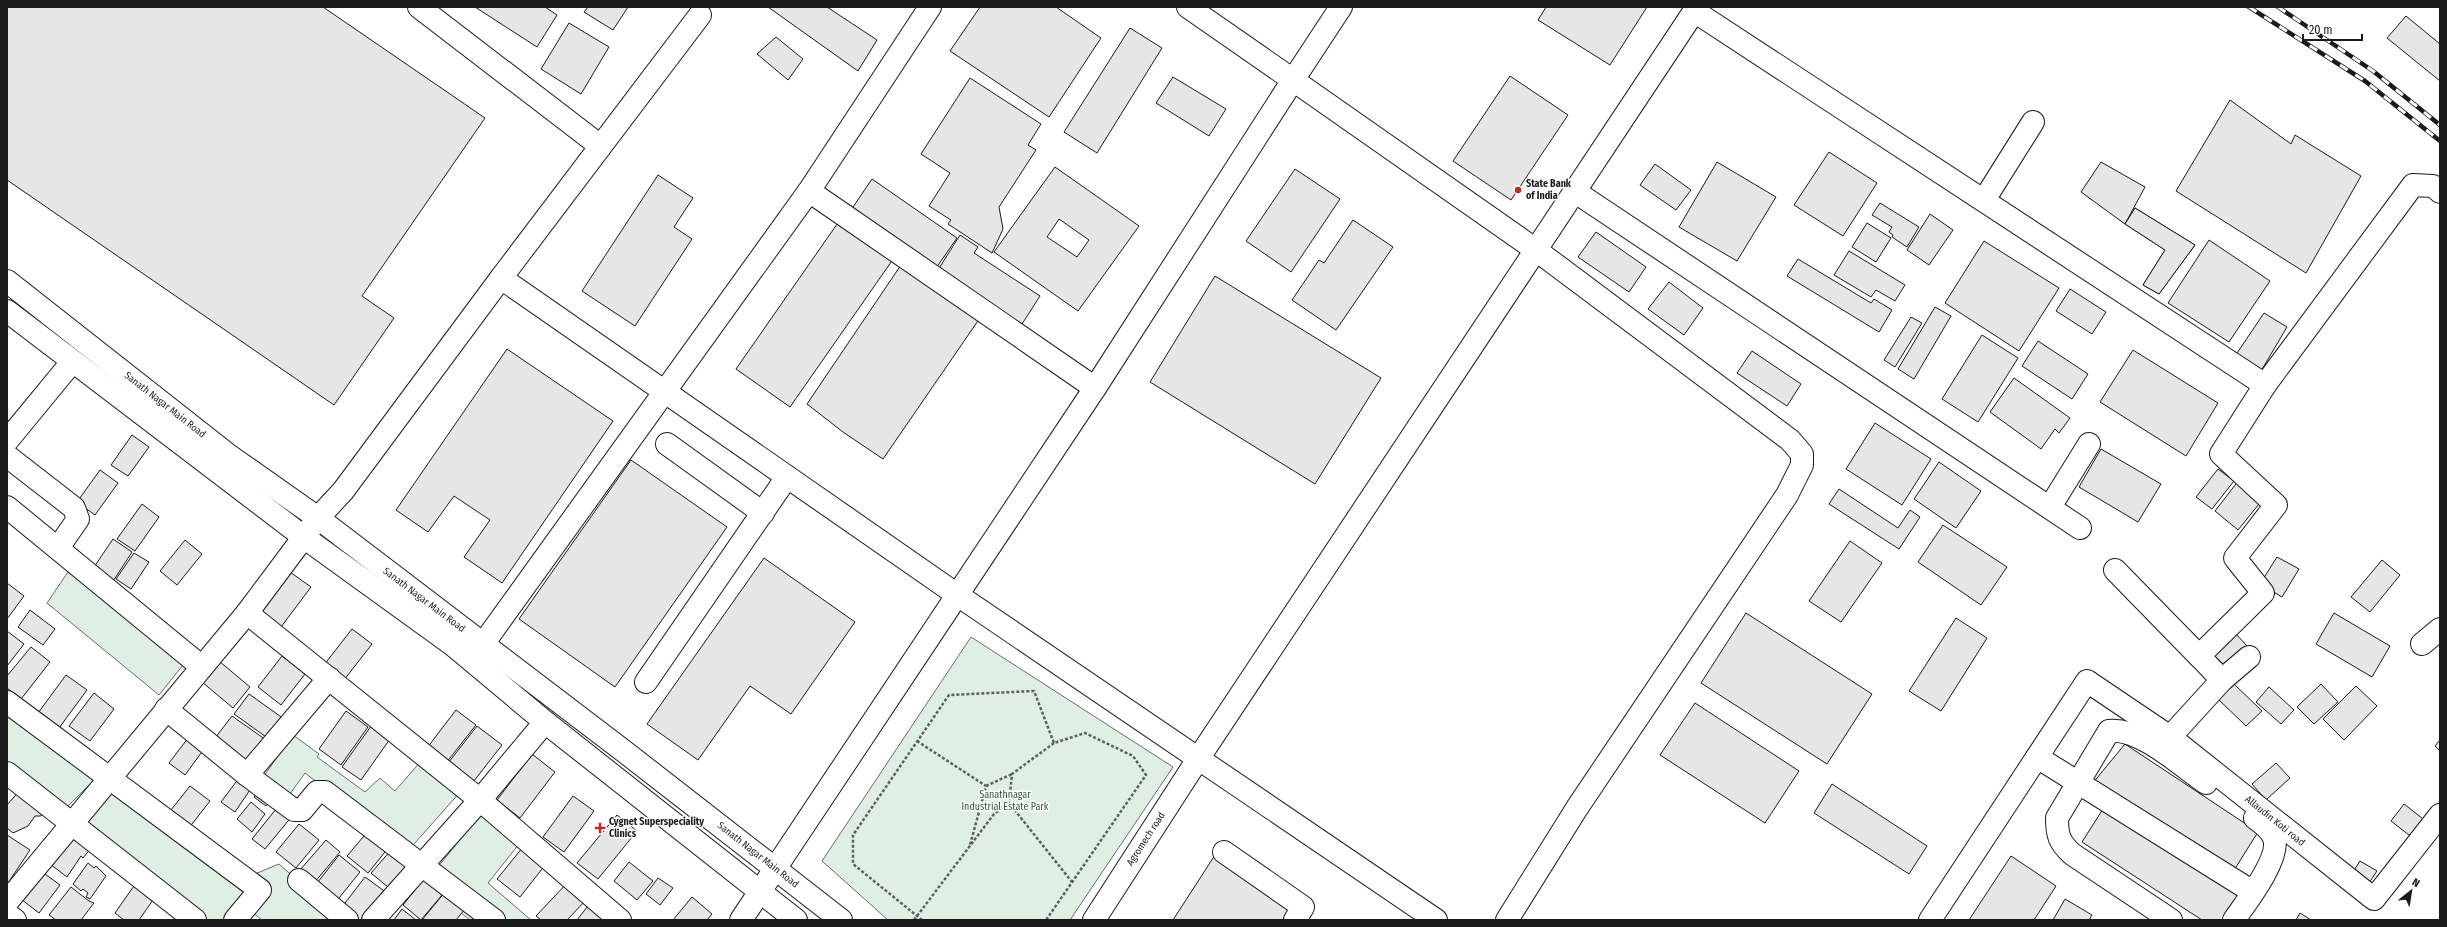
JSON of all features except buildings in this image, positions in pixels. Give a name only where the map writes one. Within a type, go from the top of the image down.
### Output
[{"type":"street","points":[[419,7],[599,145]]},
{"type":"street","points":[[483,644],[666,392],[809,191],[930,7]]},
{"type":"street","points":[[1188,7],[1536,250],[1790,440],[1802,454],[1802,465],[1787,495],[1577,808],[1507,920]]},
{"type":"street","points":[[741,920],[956,594],[1095,388],[1341,7]]},
{"type":"street","points":[[1695,9],[2265,385]]},
{"type":"street","name":"Agromech road","points":[[1094,920],[1198,759],[1695,9]]},
{"type":"street","points":[[7,902],[247,613],[305,538],[318,518],[343,491],[599,145],[700,15]]},
{"type":"street","points":[[1984,200],[2033,122]]},
{"type":"street","points":[[2199,656],[2263,593],[2235,558],[2276,505],[2221,454],[2265,385],[2413,185],[2433,186],[2440,192]]},
{"type":"street","points":[[809,191],[1095,388]]},
{"type":"street","points":[[1574,191],[2080,528]]},
{"type":"street","points":[[501,278],[956,594],[1436,920]]},
{"type":"street","name":"Sanath Nagar Main Road","points":[[7,282],[227,454],[318,518],[776,868],[841,920]]},
{"type":"street","points":[[7,311],[305,538],[453,645],[545,722],[796,920]]},
{"type":"street","points":[[7,441],[72,362]]},
{"type":"street","points":[[666,444],[763,513]]},
{"type":"street","points":[[2050,507],[2089,444]]},
{"type":"street","points":[[7,456],[74,508],[78,520],[58,548]]},
{"type":"street","points":[[646,682],[787,476]]},
{"type":"street","points":[[7,507],[202,667]]},
{"type":"street","points":[[2115,570],[2222,680]]},
{"type":"street","points":[[247,613],[480,800],[618,920]]},
{"type":"street","points":[[2422,644],[2440,629]]},
{"type":"street","points":[[2170,737],[2222,680],[2249,657]]},
{"type":"street","points":[[247,775],[329,678]]},
{"type":"street","name":"Allaudin Koti road","points":[[2037,757],[2087,681],[2170,737],[2374,900],[2440,815]]},
{"type":"street","points":[[7,702],[111,777],[260,890],[245,916]]},
{"type":"street","points":[[166,709],[247,775],[294,810],[302,810],[317,792],[325,792],[494,920]]},
{"type":"street","points":[[373,920],[480,800],[545,722]]},
{"type":"street","points":[[2171,920],[2072,854],[2062,845],[2057,835],[2057,818],[2109,732],[2118,730],[2133,734],[2264,824],[2274,838],[2274,850],[2268,866],[2234,920]]},
{"type":"street","points":[[1930,920],[2037,757],[2253,892]]},
{"type":"street","points":[[7,773],[195,920]]},
{"type":"street","points":[[1224,852],[1303,907],[1295,920]]},
{"type":"street","points":[[299,880],[347,920]]},
{"type":"street","points":[[7,914],[15,920]]},
{"type":"path","points":[[922,920],[852,864],[853,835],[949,695],[1034,690],[1054,743]]},
{"type":"path","points":[[969,847],[986,786],[1012,774],[1054,743],[1085,733],[1133,756],[1146,774],[1046,920]]},
{"type":"path","points":[[917,741],[986,786]]},
{"type":"path","points":[[1012,774],[1010,803],[1072,882]]},
{"type":"path","points":[[914,920],[994,814],[1010,803]]},
{"type":"green space","points":[[72,566],[191,655],[159,695],[47,603]]},
{"type":"green space","name":"Sanathnagar Industrial Estate Park","points":[[971,637],[1173,767],[1070,920],[888,920],[822,861]]},
{"type":"green space","points":[[7,706],[95,779],[63,811],[7,769]]},
{"type":"green space","points":[[293,735],[319,754],[317,757],[365,792],[380,778],[395,791],[422,760],[461,791],[407,852],[305,773],[285,801],[256,787]]},
{"type":"green space","points":[[113,784],[256,891],[223,920],[200,920],[79,824]]},
{"type":"green space","points":[[481,814],[519,844],[488,883],[531,920],[470,920],[424,884]]},
{"type":"green space","points":[[279,864],[343,920],[262,920],[248,909],[250,876]]},
{"type":"railway","points":[[2249,7],[2365,81],[2440,141]]},
{"type":"railway","points":[[2278,7],[2373,71],[2440,125]]},
{"type":"place","name":"State Bank of India","points":[[1518,190]]},
{"type":"place","name":"Cygnet Superspeciality Clinics","points":[[600,828]]}]
